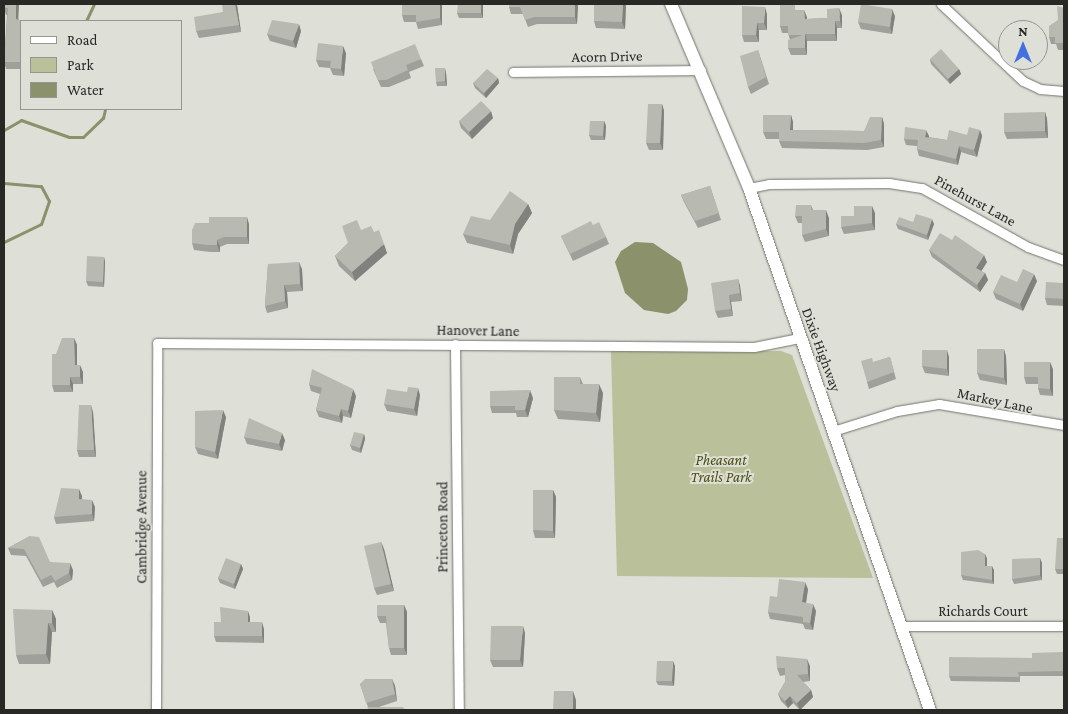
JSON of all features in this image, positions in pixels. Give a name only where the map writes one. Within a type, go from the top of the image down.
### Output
[{"type":"main road","name":"Dixie Highway","points":[[671,4],[701,70],[749,188],[799,338],[930,710]]},
{"type":"street","points":[[940,4],[1023,81],[1064,91]]},
{"type":"street","name":"Acorn Drive","points":[[514,72],[701,70]]},
{"type":"street","name":"Pinehurst Lane","points":[[749,188],[768,184],[889,183],[922,188],[948,198],[1028,247],[1064,260]]},
{"type":"street","name":"Hanover Lane","points":[[157,343],[754,347],[799,338]]},
{"type":"street","name":"Cambridge Avenue","points":[[156,710],[157,343]]},
{"type":"street","name":"Princeton Road","points":[[456,344],[459,710]]},
{"type":"street","name":"Markey Lane","points":[[833,431],[897,411],[939,404],[1064,425]]},
{"type":"street","name":"Richards Court","points":[[901,626],[1064,626]]},
{"type":"green space","name":"Pheasant Trails Park","points":[[611,351],[781,351],[792,355],[873,578],[617,576]]},
{"type":"water","points":[[635,242],[653,243],[681,262],[688,289],[687,300],[676,311],[668,314],[644,310],[625,293],[615,262],[621,251]]},
{"type":"building","points":[[4,4],[16,4],[16,19],[20,20],[20,62],[4,62],[8,8],[4,8]]},
{"type":"building","points":[[222,4],[235,4],[239,25],[196,31],[194,17],[223,12]]},
{"type":"building","points":[[402,4],[440,4],[440,18],[416,22],[416,15],[402,15]]},
{"type":"building","points":[[458,4],[481,4],[481,13],[457,13]]},
{"type":"building","points":[[509,4],[575,4],[575,17],[534,17],[525,20],[520,7],[509,7]]},
{"type":"building","points":[[594,4],[623,4],[622,22],[594,21]]},
{"type":"building","points":[[780,4],[795,4],[795,10],[804,10],[805,19],[827,18],[827,9],[839,8],[840,21],[835,21],[835,34],[805,34],[805,48],[788,48],[788,40],[803,35],[788,35],[788,26],[780,26]]},
{"type":"building","points":[[861,4],[892,9],[890,27],[858,22]]},
{"type":"building","points":[[742,6],[765,7],[764,23],[757,23],[756,35],[742,35]]},
{"type":"building","points":[[1057,6],[1064,8],[1064,43],[1055,43],[1055,37],[1049,37],[1049,26],[1058,20]]},
{"type":"building","points":[[272,20],[299,24],[293,41],[267,34]]},
{"type":"building","points":[[318,43],[343,46],[341,69],[330,68],[331,61],[316,60]]},
{"type":"building","points":[[415,44],[421,59],[406,65],[408,70],[386,80],[378,80],[371,62]]},
{"type":"building","points":[[941,49],[959,69],[948,79],[930,59]]},
{"type":"building","points":[[758,50],[766,77],[748,87],[740,56]]},
{"type":"building","points":[[435,68],[445,68],[445,81],[436,82]]},
{"type":"building","points":[[487,69],[498,78],[484,93],[473,83]]},
{"type":"building","points":[[481,101],[491,111],[469,132],[459,121]]},
{"type":"building","points":[[648,104],[662,104],[660,143],[646,143]]},
{"type":"building","points":[[1045,112],[1045,131],[1004,132],[1004,113]]},
{"type":"building","points":[[763,115],[791,115],[790,130],[864,131],[870,117],[882,117],[881,140],[864,143],[779,141],[779,132],[763,132]]},
{"type":"building","points":[[590,121],[604,121],[603,136],[589,135]]},
{"type":"building","points":[[905,127],[926,130],[925,137],[947,140],[949,130],[967,135],[969,127],[980,130],[974,150],[959,146],[956,159],[917,149],[918,140],[904,139]]},
{"type":"building","points":[[710,186],[719,213],[695,221],[681,195]]},
{"type":"building","points":[[510,191],[528,204],[515,224],[510,245],[463,234],[471,216],[490,220]]},
{"type":"building","points":[[796,205],[811,205],[811,210],[826,210],[826,229],[802,235],[802,216],[795,216]]},
{"type":"building","points":[[854,206],[872,206],[872,223],[841,227],[841,216],[854,216]]},
{"type":"building","points":[[916,214],[932,219],[927,235],[896,224],[899,217],[913,222]]},
{"type":"building","points":[[209,217],[247,217],[247,237],[224,237],[217,240],[217,245],[192,243],[192,230],[195,223],[209,223]]},
{"type":"building","points":[[357,220],[361,230],[371,226],[374,232],[379,230],[384,244],[352,272],[335,256],[348,243],[342,226]]},
{"type":"building","points":[[591,221],[593,225],[599,222],[606,237],[570,254],[561,236]]},
{"type":"building","points":[[940,233],[952,240],[955,235],[984,255],[976,268],[985,273],[977,285],[929,250]]},
{"type":"building","points":[[87,256],[104,257],[103,282],[86,281]]},
{"type":"building","points":[[299,262],[300,284],[284,285],[285,301],[265,306],[268,264]]},
{"type":"building","points":[[1023,269],[1034,274],[1020,304],[993,292],[1001,275],[1017,282]]},
{"type":"building","points":[[738,279],[740,293],[729,295],[731,309],[715,311],[711,283]]},
{"type":"building","points":[[1046,282],[1064,283],[1064,299],[1045,298]]},
{"type":"building","points":[[62,338],[74,338],[75,365],[80,365],[80,377],[70,377],[70,385],[52,385],[52,354],[56,354]]},
{"type":"building","points":[[977,349],[1004,349],[1004,378],[977,373]]},
{"type":"building","points":[[922,350],[947,350],[947,369],[922,366]]},
{"type":"building","points":[[890,357],[894,372],[867,382],[861,361],[872,358],[873,362]]},
{"type":"building","points":[[1024,362],[1050,362],[1050,389],[1038,388],[1038,377],[1024,377]]},
{"type":"building","points":[[312,369],[353,389],[348,411],[341,409],[339,416],[316,410],[322,388],[309,384]]},
{"type":"building","points":[[554,377],[580,377],[580,384],[599,384],[596,413],[554,410]]},
{"type":"building","points":[[408,387],[418,388],[414,409],[384,404],[387,389],[407,392]]},
{"type":"building","points":[[530,390],[525,410],[515,410],[515,406],[490,406],[490,391]]},
{"type":"building","points":[[79,405],[91,405],[94,450],[77,450]]},
{"type":"building","points":[[223,410],[215,452],[195,447],[195,411]]},
{"type":"building","points":[[249,418],[282,433],[279,444],[244,437]]},
{"type":"building","points":[[354,432],[364,434],[360,448],[350,445]]},
{"type":"building","points":[[1064,450],[1064,468],[1063,468]]},
{"type":"building","points":[[61,488],[79,489],[79,499],[92,500],[92,514],[54,517]]},
{"type":"building","points":[[533,490],[553,490],[553,531],[533,530]]},
{"type":"building","points":[[30,536],[39,537],[50,562],[70,563],[69,573],[55,581],[51,575],[41,580],[24,549],[8,548]]},
{"type":"building","points":[[1057,538],[1064,538],[1064,569],[1055,569]]},
{"type":"building","points":[[381,542],[391,584],[374,588],[364,546]]},
{"type":"building","points":[[978,550],[985,554],[985,566],[992,566],[992,580],[961,575],[961,552]]},
{"type":"building","points":[[226,558],[241,564],[234,584],[218,578]]},
{"type":"building","points":[[1040,558],[1040,575],[1012,579],[1012,559]]},
{"type":"building","points":[[779,579],[805,582],[802,602],[813,604],[810,623],[803,622],[803,617],[768,612],[770,596],[777,597]]},
{"type":"building","points":[[377,605],[404,605],[404,648],[389,648],[386,616],[377,616]]},
{"type":"building","points":[[220,607],[248,611],[248,622],[262,622],[262,636],[214,636],[214,622],[221,622]]},
{"type":"building","points":[[13,609],[52,610],[52,623],[48,623],[46,654],[16,655]]},
{"type":"building","points":[[491,626],[523,626],[520,660],[490,660]]},
{"type":"building","points":[[1063,652],[1063,671],[1018,672],[1019,677],[949,676],[949,657],[1032,658],[1032,653]]},
{"type":"building","points":[[776,656],[807,659],[808,674],[797,675],[811,690],[797,703],[790,696],[785,701],[778,694],[785,682],[785,668],[777,668]]},
{"type":"building","points":[[657,661],[673,661],[672,681],[656,681]]},
{"type":"building","points":[[365,679],[392,679],[395,694],[366,703],[360,684]]},
{"type":"building","points":[[554,691],[573,691],[573,710],[553,710]]},
{"type":"building","points":[[367,707],[403,707],[404,710],[369,710]]},
{"type":"waterway","points":[[86,20],[94,4]]},
{"type":"waterway","points":[[4,130],[21,120],[69,137],[83,137],[103,118],[105,110]]},
{"type":"waterway","points":[[4,183],[41,186],[49,201],[41,224],[4,242]]}]
